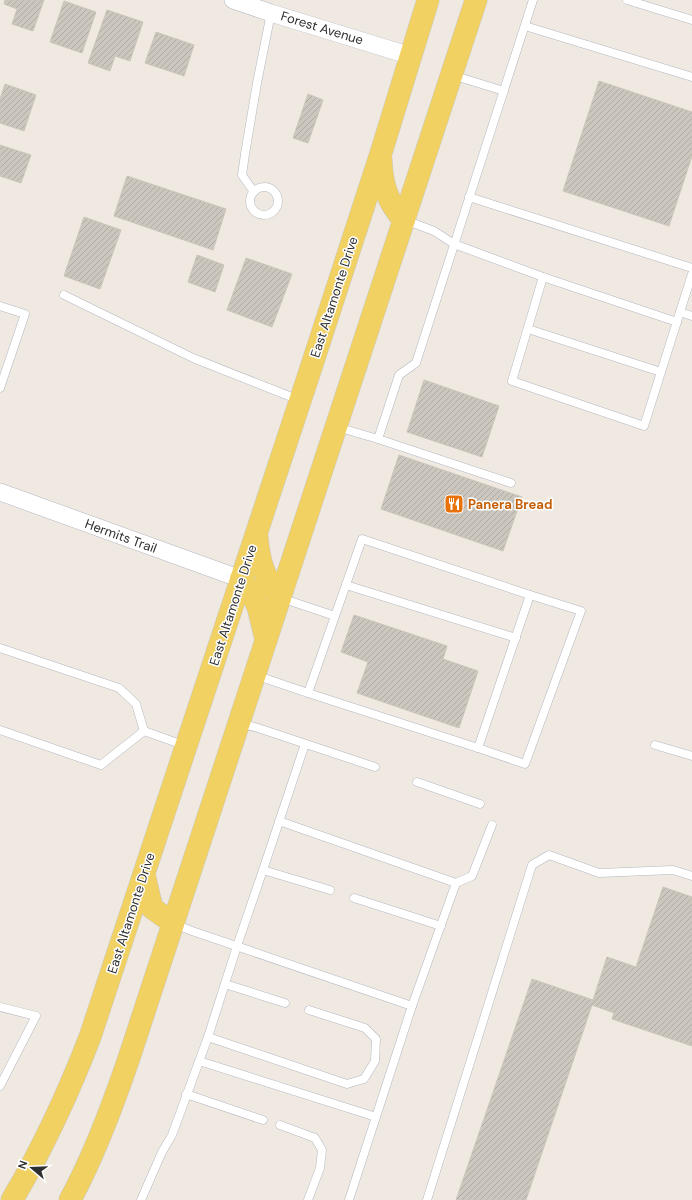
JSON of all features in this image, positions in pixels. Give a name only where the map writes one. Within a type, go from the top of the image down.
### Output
[{"type":"main road","name":"East Altamonte Drive","points":[[12,1200],[50,1130],[77,1069],[104,998],[381,153],[428,0]]},
{"type":"main road","points":[[70,1200],[113,1104],[130,1058],[476,0]]},
{"type":"main road","points":[[381,153],[382,175],[385,189],[396,212],[404,220]]},
{"type":"main road","points":[[257,532],[260,562],[272,588],[280,598]]},
{"type":"main road","points":[[241,579],[251,592],[258,607],[266,640]]},
{"type":"main road","points":[[144,874],[152,908],[173,923]]},
{"type":"street","name":"Forest Avenue","points":[[233,0],[411,56]]},
{"type":"street","name":"Hermits Trail","points":[[0,492],[241,579]]},
{"type":"lane","points":[[378,439],[399,375],[416,363],[533,0]]},
{"type":"lane","points":[[627,0],[692,20]]},
{"type":"lane","points":[[254,192],[242,175],[255,91],[271,13]]},
{"type":"lane","points":[[524,26],[692,77]]},
{"type":"lane","points":[[452,74],[504,91]]},
{"type":"lane","points":[[469,197],[692,268]]},
{"type":"lane","points":[[404,220],[434,231],[454,244],[543,277],[677,322]]},
{"type":"lane","points":[[543,277],[512,381],[644,426],[692,274]]},
{"type":"lane","points":[[64,295],[193,358],[300,400]]},
{"type":"lane","points":[[0,306],[26,314],[0,388]]},
{"type":"lane","points":[[680,312],[692,316]]},
{"type":"lane","points":[[528,329],[661,372]]},
{"type":"lane","points":[[337,426],[511,483]]},
{"type":"lane","points":[[255,675],[308,693],[526,764],[581,611],[362,539],[308,693]]},
{"type":"lane","points":[[346,586],[516,638]]},
{"type":"lane","points":[[478,748],[530,595]]},
{"type":"lane","points":[[280,598],[335,616]]},
{"type":"lane","points":[[0,648],[119,688],[136,704],[144,731]]},
{"type":"lane","points":[[239,723],[258,728],[375,768]]},
{"type":"lane","points":[[0,730],[101,765],[144,731]]},
{"type":"lane","points":[[144,731],[186,746]]},
{"type":"lane","points":[[141,1200],[162,1152],[172,1135],[208,1038],[236,946],[263,870],[304,744]]},
{"type":"lane","points":[[655,745],[692,756]]},
{"type":"lane","points":[[417,782],[480,804]]},
{"type":"lane","points":[[279,821],[456,883],[472,876],[492,825]]},
{"type":"lane","points":[[427,1200],[532,865],[549,854],[599,873],[673,870],[692,876]]},
{"type":"lane","points":[[263,870],[330,890]]},
{"type":"lane","points":[[349,1200],[412,1006],[456,883]]},
{"type":"lane","points":[[354,898],[441,926]]},
{"type":"lane","points":[[173,923],[192,931],[412,1006]]},
{"type":"lane","points":[[225,984],[286,1003]]},
{"type":"lane","points":[[0,1007],[36,1016],[0,1086]]},
{"type":"lane","points":[[208,1038],[348,1084],[364,1079],[375,1062],[376,1039],[365,1028],[309,1010]]},
{"type":"lane","points":[[199,1061],[376,1117]]},
{"type":"lane","points":[[186,1094],[264,1120]]},
{"type":"lane","points":[[280,1125],[315,1138],[322,1150],[320,1168],[308,1200]]},
{"type":"building","points":[[5,0],[44,0],[33,31],[12,24],[17,9],[4,4]]},
{"type":"building","points":[[64,1],[96,12],[82,53],[50,42]]},
{"type":"building","points":[[107,10],[143,22],[130,61],[115,56],[110,71],[88,63]]},
{"type":"building","points":[[156,32],[194,45],[184,76],[145,63]]},
{"type":"building","points":[[599,81],[692,112],[692,156],[669,226],[563,191]]},
{"type":"building","points":[[5,84],[36,95],[24,131],[0,123],[0,99]]},
{"type":"building","points":[[308,94],[323,100],[308,143],[293,138]]},
{"type":"building","points":[[0,145],[31,155],[21,183],[0,176]]},
{"type":"building","points":[[127,176],[226,209],[213,250],[114,216]]},
{"type":"building","points":[[84,217],[121,230],[100,289],[64,276]]},
{"type":"building","points":[[197,255],[224,265],[215,292],[188,282]]},
{"type":"building","points":[[246,258],[292,274],[272,327],[227,310]]},
{"type":"building","points":[[424,380],[499,406],[482,457],[407,432]]},
{"type":"building","points":[[399,455],[522,497],[503,551],[381,509]]},
{"type":"building","points":[[354,615],[447,646],[443,659],[478,671],[459,728],[357,693],[368,662],[341,652]]},
{"type":"building","points":[[663,887],[692,897],[692,1046],[612,1019],[614,1013],[592,1005],[526,1200],[456,1200],[532,979],[593,1000],[607,957],[636,967]]},
{"type":"place","name":"Panera Bread","points":[[454,504]]}]
